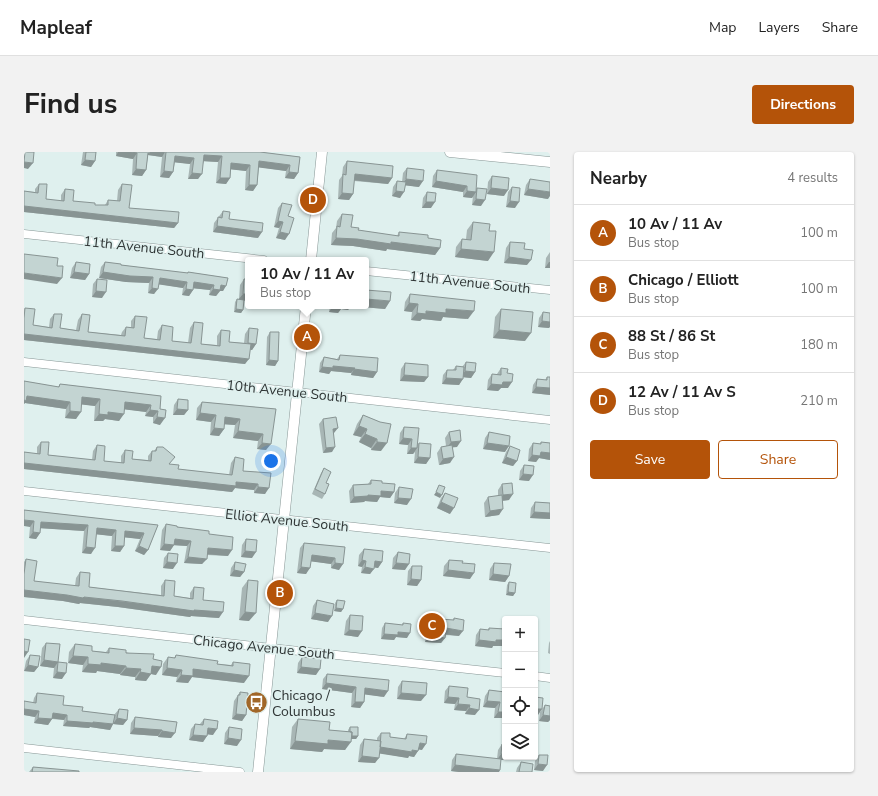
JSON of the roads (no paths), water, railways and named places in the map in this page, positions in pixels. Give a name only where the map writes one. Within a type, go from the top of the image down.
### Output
[{"type":"street","points":[[311,257],[322,152]]},
{"type":"street","points":[[450,152],[550,162]]},
{"type":"street","name":"11th Avenue South","points":[[24,234],[245,258]]},
{"type":"street","name":"11th Avenue South","points":[[369,271],[550,290]]},
{"type":"street","points":[[258,772],[306,309]]},
{"type":"street","name":"10th Avenue South","points":[[24,362],[550,420]]},
{"type":"street","name":"Elliot Avenue South","points":[[24,491],[550,548]]},
{"type":"street","name":"Chicago Avenue South","points":[[24,620],[502,673]]},
{"type":"street","points":[[538,676],[550,678]]},
{"type":"street","points":[[24,748],[240,772]]},
{"type":"place","name":"12 Av / 11 Av S","points":[[313,200]]},
{"type":"place","name":"10 Av / 11 Av","points":[[307,337]]},
{"type":"place","name":"Chicago / Elliott","points":[[280,593]]},
{"type":"place","name":"88 St / 86 St","points":[[432,626]]},
{"type":"place","name":"Chicago / Columbus","points":[[256,703]]}]
